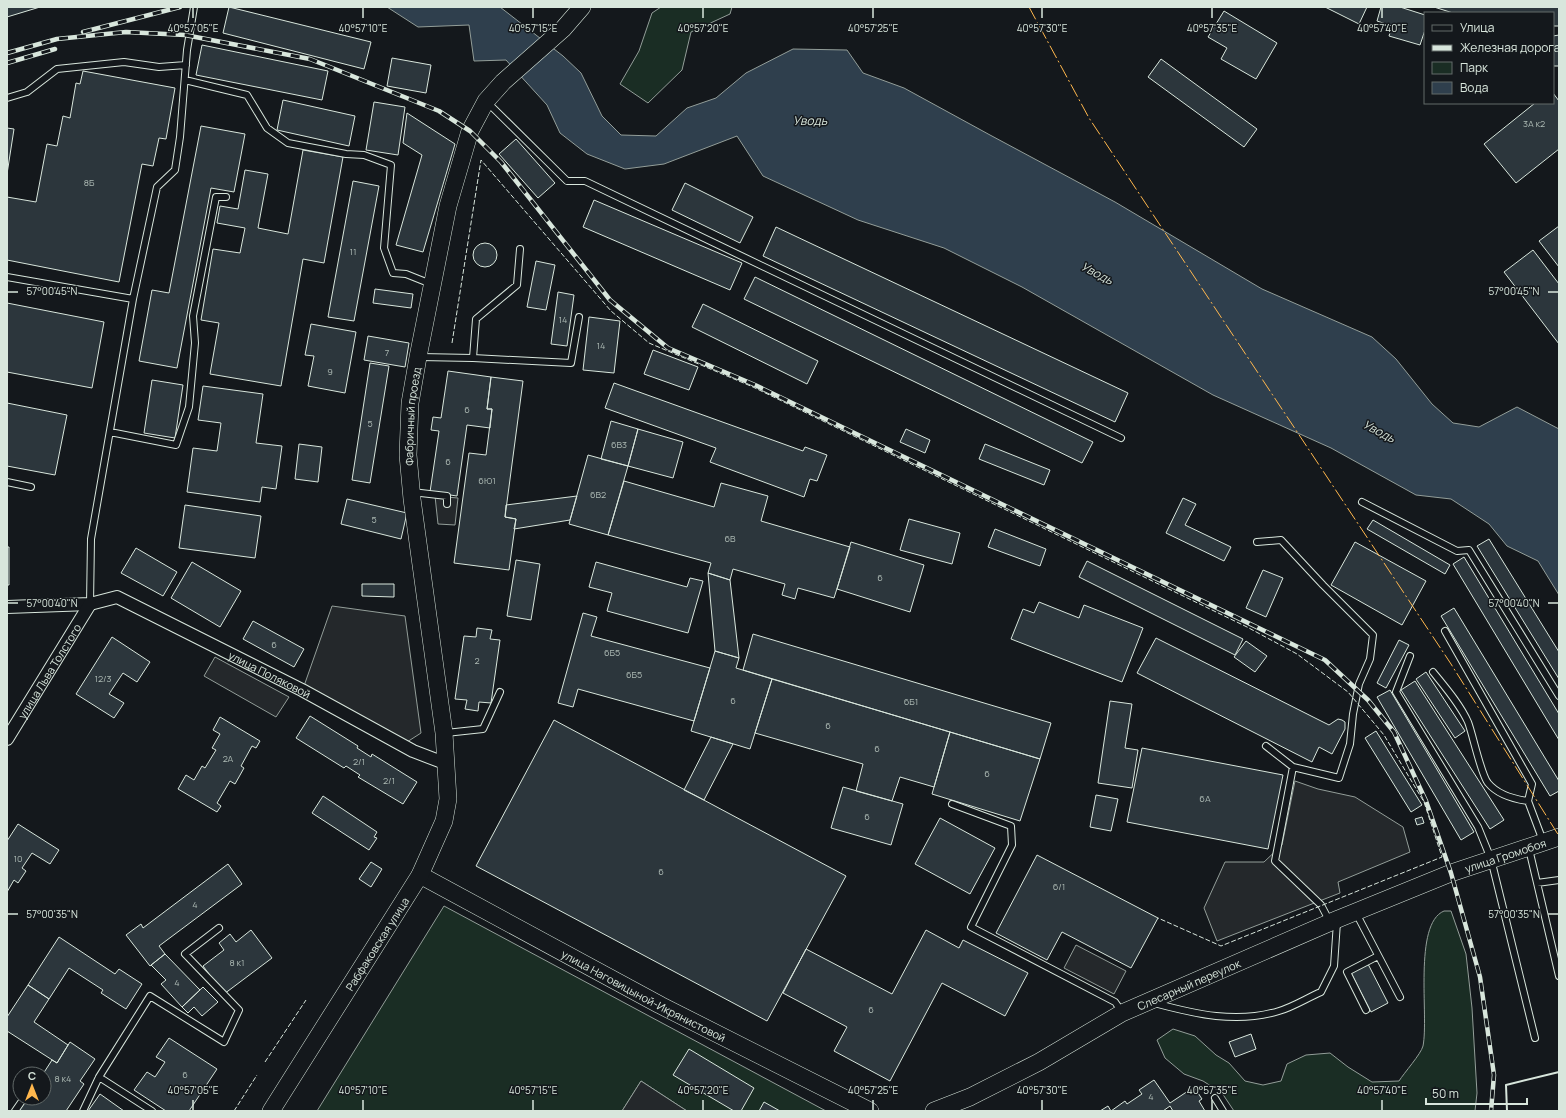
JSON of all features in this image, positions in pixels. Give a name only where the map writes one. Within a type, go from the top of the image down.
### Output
[{"type":"main road","name":"Фабричный проезд","points":[[447,764],[411,492],[408,455],[410,411],[418,357],[448,206],[463,150],[470,131],[486,101],[503,82],[563,29],[582,7]]},
{"type":"main road","name":"Рабфаковская улица","points":[[271,1111],[420,875],[444,821],[448,799],[447,764]]},
{"type":"main road","name":"улица Громобоя","points":[[1451,873],[1544,842]]},
{"type":"main road","name":"Слесарный переулок","points":[[934,1111],[970,1097],[1039,1062],[1122,1013],[1334,920],[1451,873]]},
{"type":"main road","name":"улица Наговицыной-Икрянистовой","points":[[420,875],[660,1006],[870,1111]]},
{"type":"street","name":"улица Поляковой","points":[[7,607],[90,604],[117,597],[302,690],[413,751],[447,764]]},
{"type":"street","name":"улица Льва Толстого","points":[[7,739],[90,604]]},
{"type":"lane","points":[[90,604],[91,539],[133,299],[157,187],[175,170],[180,137],[186,65],[194,7]]},
{"type":"lane","points":[[7,98],[28,92],[57,69],[124,62],[159,67],[186,65]]},
{"type":"lane","points":[[185,80],[247,95],[267,128],[288,143],[346,154],[364,155],[391,165],[384,248],[393,273],[406,274],[432,284]]},
{"type":"lane","points":[[486,101],[567,181],[585,181],[1121,438]]},
{"type":"lane","points":[[110,432],[176,445],[189,407],[195,343],[193,316],[216,197],[226,197]]},
{"type":"lane","points":[[473,358],[476,319],[517,285],[520,249]]},
{"type":"lane","points":[[7,277],[133,299]]},
{"type":"lane","points":[[418,357],[571,363],[579,317]]},
{"type":"lane","points":[[7,482],[31,487]]},
{"type":"lane","points":[[411,492],[447,496],[447,504]]},
{"type":"lane","points":[[1362,502],[1457,551],[1469,550],[1559,696]]},
{"type":"lane","points":[[1257,542],[1281,540],[1373,635],[1370,659],[1359,684],[1353,714],[1350,744],[1339,778],[1293,767],[1266,746]]},
{"type":"lane","points":[[1445,631],[1532,784],[1528,801],[1544,842],[1537,883],[1559,976]]},
{"type":"lane","points":[[1410,656],[1396,692],[1478,827],[1491,859],[1535,1038]]},
{"type":"lane","points":[[1433,672],[1450,693],[1467,721],[1487,782],[1501,794],[1515,800],[1528,801]]},
{"type":"lane","points":[[444,734],[482,728],[500,692]]},
{"type":"lane","points":[[1149,1002],[1207,1016],[1243,1018],[1279,1011],[1321,992],[1334,966],[1334,920],[1321,905],[1275,861],[1293,767]]},
{"type":"lane","points":[[952,804],[1011,826],[1012,845],[971,927],[1115,1002],[1122,1013]]},
{"type":"lane","points":[[1537,883],[1559,880]]},
{"type":"lane","points":[[1355,912],[1400,997]]},
{"type":"lane","points":[[83,1111],[99,1077],[150,996],[224,1042],[239,1010],[184,954],[219,928]]},
{"type":"lane","points":[[1366,1010],[1347,972],[1378,956]]},
{"type":"lane","points":[[99,1077],[152,1111]]},
{"type":"lane","points":[[1215,1098],[1223,1111]]},
{"type":"green space","points":[[661,7],[732,7],[730,14],[691,32],[682,70],[648,103],[620,84],[639,51],[652,13]]},
{"type":"green space","points":[[444,906],[826,1111],[687,1111],[641,1081],[622,1111],[317,1111]]},
{"type":"green space","points":[[1444,911],[1451,911],[1466,954],[1472,1008],[1477,1093],[1475,1111],[1234,1111],[1222,1093],[1203,1081],[1184,1074],[1165,1058],[1157,1040],[1173,1029],[1195,1036],[1216,1055],[1229,1063],[1245,1081],[1263,1085],[1281,1081],[1287,1064],[1306,1055],[1330,1053],[1348,1067],[1372,1082],[1399,1081],[1423,1046],[1425,952],[1428,933],[1434,919]]},
{"type":"shaded area","points":[[435,496],[458,498],[455,525],[438,524]]},
{"type":"shaded area","points":[[332,606],[405,616],[421,733],[407,742],[304,686]]},
{"type":"shaded area","points":[[215,657],[289,697],[276,717],[204,676]]},
{"type":"shaded area","points":[[1295,781],[1318,789],[1355,797],[1403,827],[1410,852],[1338,882],[1340,893],[1217,941],[1204,908],[1225,862],[1264,862],[1282,845]]},
{"type":"shaded area","points":[[1076,945],[1126,971],[1114,994],[1064,968]]},
{"type":"shaded area","points":[[641,1081],[687,1111],[622,1111]]},
{"type":"water","name":"Уводь","points":[[387,7],[500,7],[563,56],[581,73],[602,116],[621,135],[656,136],[687,108],[716,98],[746,73],[793,49],[847,50],[863,73],[904,88],[1115,202],[1262,289],[1372,337],[1396,359],[1432,404],[1453,423],[1479,427],[1517,407],[1559,429],[1559,595],[1538,561],[1507,546],[1489,524],[1451,499],[1416,495],[1331,448],[1213,395],[1022,287],[944,248],[858,220],[763,176],[737,136],[664,164],[625,169],[587,154],[560,133],[547,105],[506,60],[474,61],[469,25],[418,27]]},
{"type":"building","points":[[7,7],[40,7],[7,17]]},
{"type":"building","points":[[229,7],[371,42],[364,69],[223,33]]},
{"type":"building","points":[[1325,7],[1367,7],[1359,24]]},
{"type":"building","points":[[1381,7],[1400,7],[1424,15],[1424,33],[1420,45],[1389,36],[1392,26],[1377,21]]},
{"type":"building","points":[[1434,7],[1559,7],[1559,26],[1554,26],[1554,12],[1450,12]]},
{"type":"building","points":[[1224,11],[1277,43],[1256,79],[1221,59],[1227,48],[1208,37]]},
{"type":"building","points":[[1559,35],[1559,66],[1554,66],[1554,36]]},
{"type":"building","points":[[202,45],[328,71],[322,100],[196,75]]},
{"type":"building","points":[[392,58],[431,65],[426,93],[387,86]]},
{"type":"building","points":[[1161,59],[1257,129],[1244,147],[1148,77]]},
{"type":"building","points":[[83,71],[175,88],[166,139],[159,138],[153,166],[142,164],[119,282],[7,260],[7,197],[36,202],[47,144],[57,146],[63,116],[70,118],[76,83],[80,84]]},
{"type":"building","points":[[1554,94],[1559,101],[1559,149],[1516,183],[1484,144],[1534,104],[1554,104]]},
{"type":"building","points":[[283,100],[355,116],[349,146],[277,130]]},
{"type":"building","points":[[374,102],[405,107],[398,155],[366,150]]},
{"type":"building","points":[[407,113],[455,144],[423,252],[396,245],[422,155],[403,143]]},
{"type":"building","points":[[201,126],[245,134],[234,192],[211,188],[177,368],[139,361],[152,290],[169,293]]},
{"type":"building","points":[[7,128],[14,129],[7,174]]},
{"type":"building","points":[[516,139],[555,183],[538,198],[499,154]]},
{"type":"building","points":[[303,150],[343,157],[324,263],[303,259],[281,386],[210,374],[219,323],[201,320],[213,249],[240,253],[245,228],[217,223],[220,206],[238,209],[245,170],[268,174],[258,228],[288,234]]},
{"type":"building","points":[[353,181],[379,186],[354,321],[328,317]]},
{"type":"building","points":[[685,183],[753,217],[740,243],[672,210]]},
{"type":"building","points":[[594,200],[742,263],[730,290],[583,227]]},
{"type":"building","points":[[1559,226],[1559,267],[1539,241]]},
{"type":"building","points":[[776,227],[1128,393],[1115,422],[763,256]]},
{"type":"building","points":[[485,243],[490,244],[496,250],[496,260],[490,266],[485,267],[480,266],[474,260],[473,255],[474,250],[480,244]]},
{"type":"building","points":[[1533,250],[1559,284],[1559,344],[1504,272]]},
{"type":"building","points":[[536,261],[555,265],[546,310],[527,307]]},
{"type":"building","points":[[755,277],[1093,442],[1082,463],[744,299]]},
{"type":"building","points":[[375,289],[413,294],[411,308],[373,303]]},
{"type":"building","points":[[558,292],[574,295],[567,346],[551,344]]},
{"type":"building","points":[[7,303],[104,322],[92,388],[7,372]]},
{"type":"building","points":[[703,304],[818,361],[807,384],[692,327]]},
{"type":"building","points":[[589,317],[620,321],[614,373],[583,370]]},
{"type":"building","points":[[311,324],[356,332],[345,393],[308,386],[314,356],[305,355]]},
{"type":"building","points":[[368,336],[409,343],[405,367],[364,360]]},
{"type":"building","points":[[653,350],[698,367],[689,390],[644,374]]},
{"type":"building","points":[[370,363],[389,366],[370,483],[352,480]]},
{"type":"building","points":[[448,371],[491,377],[487,409],[492,409],[490,428],[467,425],[457,496],[430,492],[439,431],[431,430],[433,417],[441,418]]},
{"type":"building","points":[[491,377],[523,381],[505,517],[516,519],[509,570],[454,563],[469,453],[486,455],[492,409],[487,409]]},
{"type":"building","points":[[152,380],[183,385],[175,438],[144,433]]},
{"type":"building","points":[[614,383],[803,451],[805,447],[827,455],[817,481],[810,479],[804,497],[710,462],[716,448],[605,408]]},
{"type":"building","points":[[203,386],[263,394],[256,443],[282,446],[276,489],[262,487],[260,502],[187,492],[193,448],[217,451],[221,423],[198,420]]},
{"type":"building","points":[[7,403],[67,415],[55,475],[7,466]]},
{"type":"building","points":[[611,421],[638,429],[628,466],[601,459]]},
{"type":"building","points":[[638,429],[683,442],[673,478],[628,466]]},
{"type":"building","points":[[906,429],[930,440],[925,453],[900,442]]},
{"type":"building","points":[[299,444],[322,447],[318,482],[295,479]]},
{"type":"building","points":[[985,444],[1050,470],[1044,485],[979,459]]},
{"type":"building","points":[[588,455],[628,466],[608,535],[569,524]]},
{"type":"building","points":[[624,481],[714,507],[721,483],[768,496],[761,521],[850,547],[834,598],[798,588],[795,599],[782,595],[785,584],[733,569],[730,580],[708,573],[711,563],[608,535]]},
{"type":"building","points":[[577,496],[570,520],[514,529],[516,519],[505,517],[506,505]]},
{"type":"building","points":[[1183,498],[1196,504],[1185,525],[1231,547],[1224,561],[1166,533]]},
{"type":"building","points":[[347,499],[407,513],[401,539],[341,524]]},
{"type":"building","points":[[185,505],[261,516],[255,558],[179,548]]},
{"type":"building","points":[[909,519],[960,533],[952,564],[900,550]]},
{"type":"building","points":[[1373,520],[1450,565],[1445,574],[1367,529]]},
{"type":"building","points":[[995,529],[1046,549],[1040,566],[988,547]]},
{"type":"building","points":[[1489,539],[1559,652],[1559,679],[1477,546]]},
{"type":"building","points":[[851,542],[924,565],[910,612],[837,589]]},
{"type":"building","points":[[1355,542],[1426,581],[1402,625],[1331,585]]},
{"type":"building","points":[[7,547],[9,547],[9,585],[7,585]]},
{"type":"building","points":[[136,548],[177,572],[163,596],[121,573]]},
{"type":"building","points":[[1464,557],[1559,714],[1559,740],[1453,564]]},
{"type":"building","points":[[516,560],[540,564],[531,620],[507,616]]},
{"type":"building","points":[[1087,561],[1243,639],[1235,655],[1079,577]]},
{"type":"building","points":[[192,562],[241,591],[220,627],[171,598]]},
{"type":"building","points":[[596,562],[687,587],[690,578],[703,581],[688,633],[607,611],[612,593],[589,587]]},
{"type":"building","points":[[1263,570],[1283,578],[1266,617],[1246,608]]},
{"type":"building","points":[[708,573],[730,580],[739,658],[715,651]]},
{"type":"building","points":[[362,584],[394,584],[394,597],[362,596]]},
{"type":"building","points":[[1039,602],[1079,618],[1084,605],[1143,628],[1122,682],[1011,639],[1023,609],[1034,613]]},
{"type":"building","points":[[1454,608],[1559,781],[1559,791],[1550,796],[1441,616]]},
{"type":"building","points":[[583,613],[597,617],[591,636],[710,668],[694,721],[578,689],[573,707],[558,703]]},
{"type":"building","points":[[253,621],[304,649],[294,667],[243,639]]},
{"type":"building","points":[[477,628],[492,630],[490,639],[500,640],[491,703],[479,702],[478,711],[465,709],[467,700],[455,699],[464,636],[476,637]]},
{"type":"building","points":[[753,634],[1051,723],[1040,759],[743,670]]},
{"type":"building","points":[[112,637],[150,662],[137,682],[123,673],[109,694],[124,703],[114,718],[76,694]]},
{"type":"building","points":[[1156,638],[1329,725],[1338,719],[1342,720],[1345,722],[1345,729],[1332,754],[1319,747],[1312,762],[1137,673]]},
{"type":"building","points":[[1399,640],[1409,645],[1386,688],[1377,683]]},
{"type":"building","points":[[1246,641],[1267,656],[1255,672],[1234,657]]},
{"type":"building","points":[[715,651],[739,658],[736,668],[772,679],[750,749],[691,731]]},
{"type":"building","points":[[1426,672],[1465,731],[1455,738],[1416,679]]},
{"type":"building","points":[[772,679],[950,732],[934,787],[900,777],[892,801],[856,791],[863,764],[755,733]]},
{"type":"building","points":[[1415,681],[1504,820],[1490,829],[1401,690]]},
{"type":"building","points":[[1390,690],[1474,832],[1461,840],[1377,697]]},
{"type":"building","points":[[1110,701],[1132,704],[1125,748],[1138,750],[1132,788],[1098,783]]},
{"type":"building","points":[[310,716],[358,746],[357,748],[371,757],[372,754],[417,782],[403,804],[358,777],[360,775],[346,766],[344,768],[296,738]]},
{"type":"building","points":[[220,717],[260,741],[256,748],[252,746],[241,766],[244,768],[235,784],[230,781],[217,803],[221,806],[217,812],[178,789],[186,775],[194,780],[202,766],[205,768],[216,750],[212,748],[220,734],[213,730]]},
{"type":"building","points":[[554,720],[846,876],[767,1021],[476,866]]},
{"type":"building","points":[[1376,731],[1422,805],[1411,812],[1365,738]]},
{"type":"building","points":[[950,732],[1040,759],[1020,821],[932,794]]},
{"type":"building","points":[[711,737],[733,744],[704,800],[684,790]]},
{"type":"building","points":[[1142,748],[1283,775],[1268,849],[1127,822]]},
{"type":"building","points":[[843,787],[903,804],[891,845],[831,828]]},
{"type":"building","points":[[1096,795],[1118,799],[1111,831],[1090,827]]},
{"type":"building","points":[[323,796],[377,832],[374,837],[377,838],[369,850],[312,813]]},
{"type":"building","points":[[1422,817],[1424,823],[1417,825],[1415,819]]},
{"type":"building","points":[[940,818],[995,848],[970,894],[915,864]]},
{"type":"building","points":[[18,824],[59,850],[50,864],[32,853],[22,868],[26,871],[18,883],[14,880],[7,892],[7,841]]},
{"type":"building","points":[[1037,855],[1158,918],[1131,968],[1062,932],[1047,960],[996,933]]},
{"type":"building","points":[[371,862],[382,869],[371,887],[359,879]]},
{"type":"building","points":[[228,864],[242,884],[159,946],[165,954],[150,966],[126,935],[141,924],[143,928]]},
{"type":"building","points":[[251,930],[272,958],[224,994],[203,966],[224,950],[219,943],[230,934],[236,942]]},
{"type":"building","points":[[926,930],[959,948],[963,940],[1028,973],[1005,1016],[942,983],[890,1081],[834,1051],[847,1027],[783,993],[806,949],[892,994]]},
{"type":"building","points":[[59,937],[115,974],[119,969],[142,984],[126,1009],[101,993],[103,990],[69,968],[49,999],[28,985]]},
{"type":"building","points":[[165,954],[200,990],[182,1007],[161,984],[166,980],[151,965]]},
{"type":"building","points":[[1368,964],[1388,1003],[1371,1012],[1351,973]]},
{"type":"building","points":[[28,985],[49,999],[34,1022],[68,1045],[57,1063],[7,1031],[7,1017]]},
{"type":"building","points":[[203,987],[218,1002],[202,1016],[194,1007],[188,1013],[182,1007]]},
{"type":"building","points":[[1251,1034],[1256,1049],[1235,1057],[1229,1042]]},
{"type":"building","points":[[169,1038],[217,1069],[189,1111],[166,1111],[134,1090],[147,1072],[155,1077],[165,1062],[156,1057]]},
{"type":"building","points":[[70,1042],[95,1059],[80,1081],[84,1084],[66,1111],[19,1111],[22,1106],[52,1106],[52,1066],[48,1066],[52,1060],[57,1063]]},
{"type":"building","points":[[689,1049],[754,1088],[741,1111],[734,1111],[673,1075]]},
{"type":"building","points":[[1154,1080],[1170,1103],[1194,1087],[1202,1099],[1199,1101],[1205,1111],[1173,1111],[1170,1106],[1163,1111],[1111,1111],[1125,1101],[1127,1104],[1142,1094],[1139,1090]]},
{"type":"building","points":[[100,1094],[124,1111],[88,1111]]},
{"type":"building","points":[[764,1102],[780,1111],[759,1111]]},
{"type":"building","points":[[1108,1106],[1111,1111],[1100,1111]]},
{"type":"railway","points":[[83,32],[180,7]]},
{"type":"railway","points":[[7,53],[57,39],[126,32],[185,35],[310,59],[439,111],[470,131],[501,162],[610,300],[668,348],[755,385],[1325,660],[1368,700],[1394,732],[1426,801],[1451,873],[1480,977],[1494,1075],[1491,1111]]},
{"type":"railway","points":[[7,63],[55,49]]},
{"type":"fence","points":[[452,343],[481,160],[611,311],[649,343],[753,387],[1247,627],[1297,654],[1348,692],[1384,735],[1424,802],[1442,857],[1221,946],[1158,918]]},
{"type":"fence","points":[[265,1062],[306,1000]]},
{"type":"fence","points":[[234,1111],[257,1075]]},
{"type":"wall","points":[[1507,1111],[1506,1085],[1559,1072]]},
{"type":"power","points":[[1029,7],[1089,118],[1451,664],[1559,836]]}]
